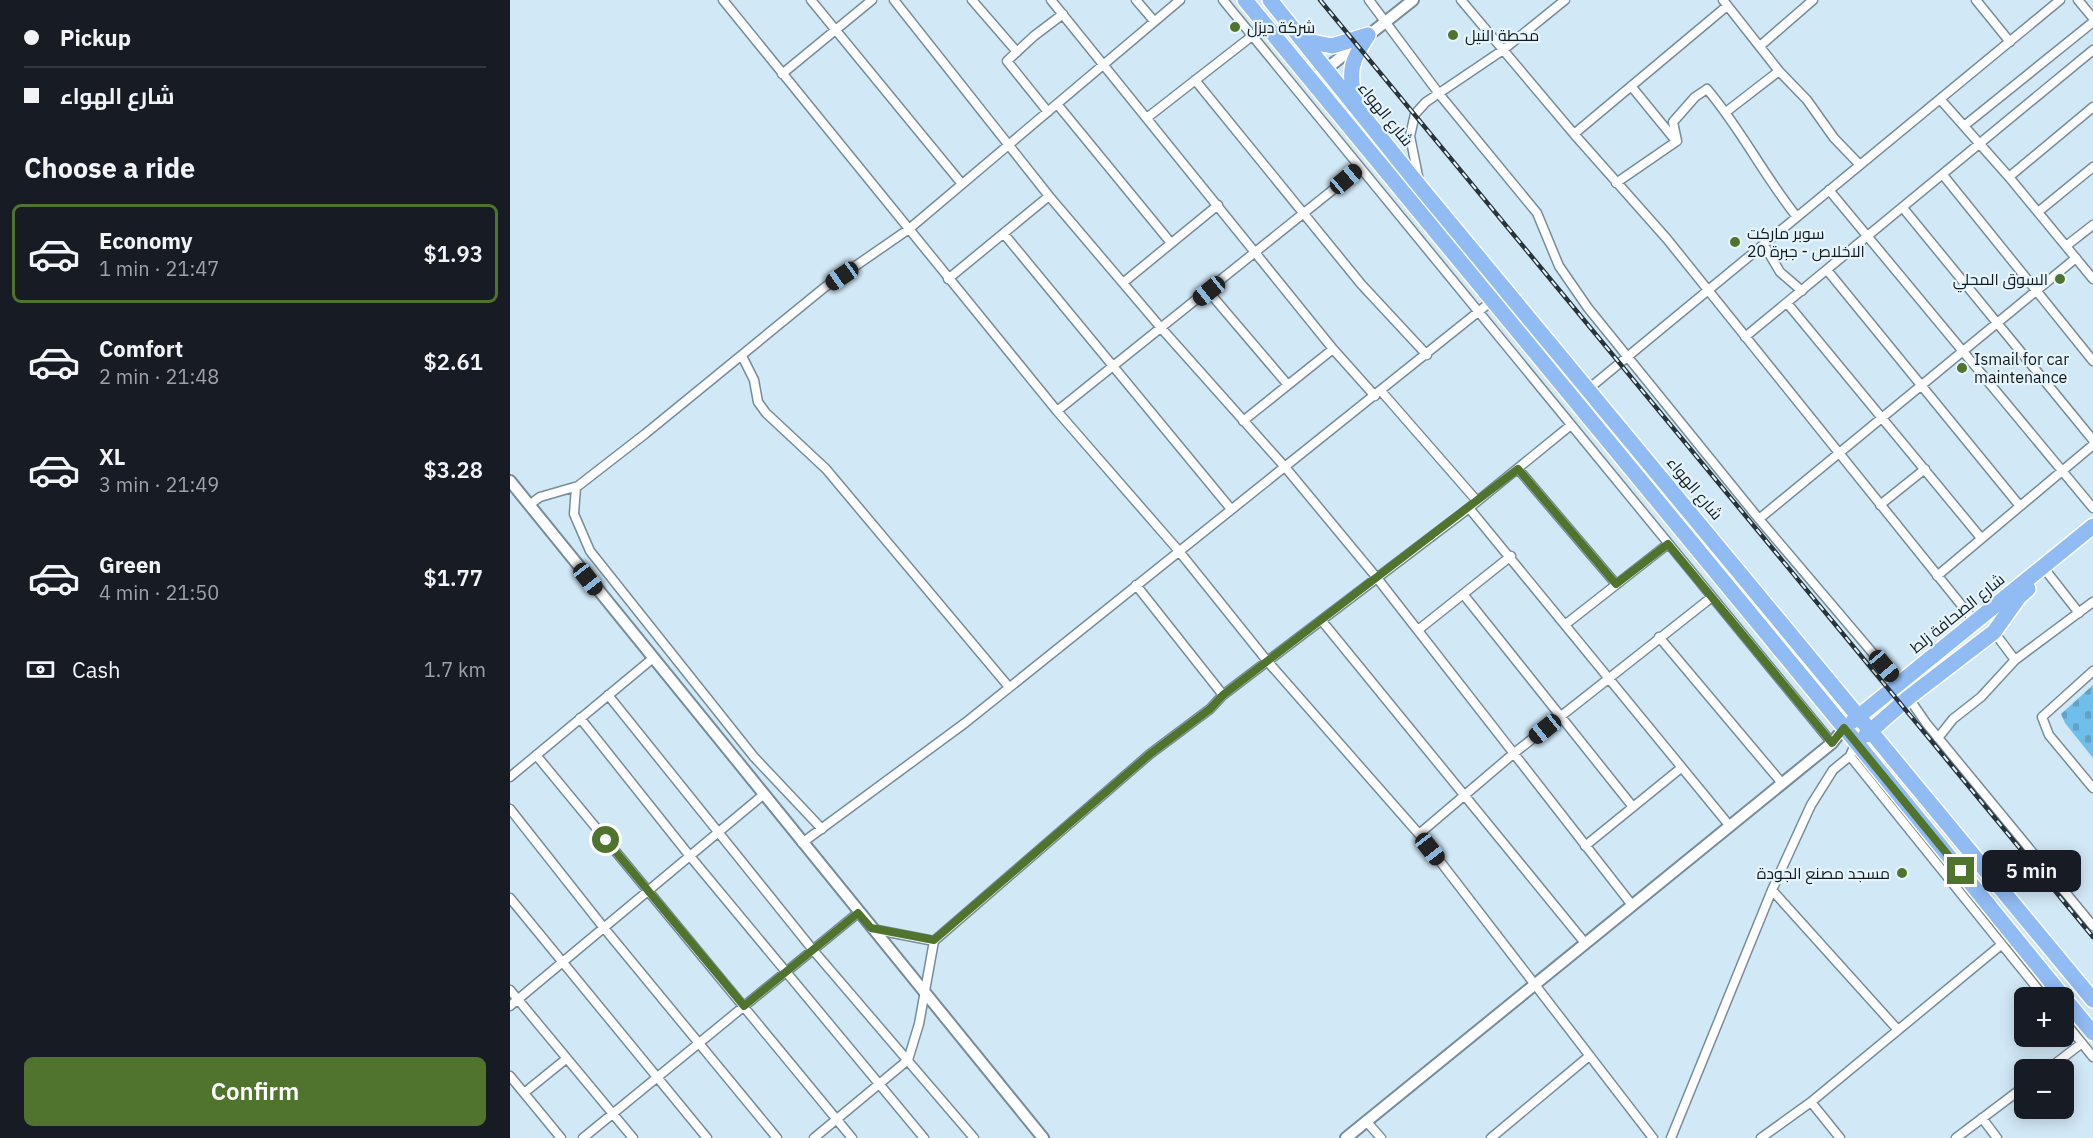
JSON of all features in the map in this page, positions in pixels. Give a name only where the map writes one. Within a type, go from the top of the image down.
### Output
[{"type":"highway","points":[[1245,0],[1856,742],[2030,968],[2052,987]]},
{"type":"highway","name":"شارع الهواء","points":[[1270,0],[1421,188],[1873,730],[2093,1000]]},
{"type":"highway","points":[[1302,40],[1332,46],[1368,35]]},
{"type":"highway","points":[[1355,104],[1350,83],[1351,67],[1368,35]]},
{"type":"highway","name":"شارع الصحافة زلط","points":[[1856,742],[1873,730],[1908,698],[1994,632],[2019,597],[2093,526]]},
{"type":"highway","name":"شارع الصحافة زلط","points":[[1844,728],[1975,622],[2093,536]]},
{"type":"highway","points":[[2074,1015],[2088,1038]]},
{"type":"street","points":[[723,0],[1057,411],[1178,550],[1268,662],[1419,834],[1588,1057],[1653,1138]]},
{"type":"street","points":[[811,0],[834,31],[962,184]]},
{"type":"street","points":[[782,74],[872,0]]},
{"type":"street","points":[[894,0],[1049,196],[1162,329],[1286,467],[1377,578],[1632,905]]},
{"type":"street","points":[[972,0],[1017,52]]},
{"type":"street","points":[[1051,0],[1148,117],[1333,349],[1477,501]]},
{"type":"street","points":[[1136,0],[1154,21]]},
{"type":"street","points":[[529,505],[540,497],[576,487],[742,356],[825,287],[909,229],[1179,0]]},
{"type":"street","points":[[1222,0],[1832,743]]},
{"type":"street","points":[[1369,0],[1440,95],[1537,213],[1559,266],[1628,357],[1899,684],[1938,738],[2093,926]]},
{"type":"street","points":[[1311,81],[1413,0]]},
{"type":"street","points":[[1461,0],[1616,183],[1667,239],[1975,622]]},
{"type":"street","points":[[1760,46],[1813,0]]},
{"type":"street","points":[[1976,0],[2010,42]]},
{"type":"street","points":[[1575,400],[2060,0]]},
{"type":"street","points":[[1964,126],[2093,20],[2078,0]]},
{"type":"street","points":[[1421,188],[1411,152],[1412,122],[1415,114],[1426,102],[1440,95],[1503,50],[1564,1]]},
{"type":"street","points":[[1574,134],[1725,3],[1779,70],[1807,100],[1834,138],[1860,165]]},
{"type":"street","points":[[1048,112],[1007,61],[1063,14]]},
{"type":"street","points":[[1148,117],[1252,36]]},
{"type":"street","points":[[1745,338],[2093,50]]},
{"type":"street","points":[[1726,112],[1779,70]]},
{"type":"street","points":[[1195,80],[1361,284],[1426,354]]},
{"type":"street","points":[[1630,86],[1677,141]]},
{"type":"street","points":[[1677,141],[1673,122],[1695,97],[1707,89],[1726,112],[1757,163],[1797,217]]},
{"type":"street","points":[[1940,99],[2009,177],[2093,279]]},
{"type":"street","points":[[1057,104],[1171,243]]},
{"type":"street","points":[[2009,177],[2093,108]]},
{"type":"street","points":[[1616,183],[1677,141]]},
{"type":"street","points":[[2038,212],[2093,167]]},
{"type":"street","points":[[1057,411],[1114,368],[1360,168]]},
{"type":"street","points":[[1942,175],[2093,361]]},
{"type":"street","points":[[1829,190],[2093,508]]},
{"type":"street","points":[[948,279],[1049,196]]},
{"type":"street","points":[[1124,282],[1218,205]]},
{"type":"street","points":[[1903,208],[2093,440]]},
{"type":"street","points":[[2066,246],[2093,225]]},
{"type":"street","points":[[1004,234],[1231,508]]},
{"type":"street","points":[[1764,245],[1780,272],[1802,291]]},
{"type":"street","points":[[1760,519],[2076,258]]},
{"type":"street","points":[[1827,270],[2019,505]]},
{"type":"street","points":[[1209,291],[1288,385]]},
{"type":"street","points":[[802,843],[1009,687],[1178,550],[1378,394],[1492,300]]},
{"type":"street","points":[[1787,303],[1981,538]]},
{"type":"street","points":[[1243,421],[1333,349]]},
{"type":"street","points":[[742,356],[754,380],[758,402],[766,413],[826,469],[1009,687]]},
{"type":"street","points":[[814,1138],[908,1060],[925,993],[934,940],[1150,754],[1210,709],[1223,695],[1469,508],[1571,425]]},
{"type":"street","points":[[1937,576],[2093,445]]},
{"type":"street","points":[[1518,469],[1616,584]]},
{"type":"street","points":[[1880,505],[1925,469]]},
{"type":"street","points":[[510,481],[858,913],[1043,1138]]},
{"type":"street","points":[[576,487],[574,514],[590,550],[754,757],[822,829]]},
{"type":"street","points":[[1469,508],[1729,825]]},
{"type":"street","points":[[1566,624],[1668,544]]},
{"type":"street","points":[[1418,630],[1510,556]]},
{"type":"street","points":[[2046,570],[2079,614]]},
{"type":"street","points":[[1136,585],[1223,695]]},
{"type":"street","points":[[1463,594],[1633,807]]},
{"type":"street","points":[[1419,834],[1513,754],[1712,597]]},
{"type":"street","points":[[1938,738],[1953,719],[1981,697],[2016,660],[2093,602]]},
{"type":"street","points":[[1322,621],[1585,943]]},
{"type":"street","points":[[1994,632],[2016,660]]},
{"type":"street","points":[[1659,637],[1781,782]]},
{"type":"street","points":[[510,777],[652,659]]},
{"type":"street","points":[[2093,671],[2042,717],[2049,735],[2093,788]]},
{"type":"street","points":[[608,694],[813,950],[974,1138]]},
{"type":"street","points":[[580,718],[689,855],[924,1138]]},
{"type":"street","points":[[1346,1138],[1781,782],[1832,743],[1844,728]]},
{"type":"street","points":[[1671,1138],[1772,890],[1811,805],[1833,770],[1850,756],[1856,742]]},
{"type":"street","points":[[536,755],[852,1138]]},
{"type":"street","points":[[1850,756],[2001,945],[2030,968],[2040,987]]},
{"type":"street","points":[[1585,846],[1681,768]]},
{"type":"street","points":[[510,1006],[763,795]]},
{"type":"street","points":[[510,809],[604,928],[777,1138]]},
{"type":"street","points":[[1772,890],[1899,1030]]},
{"type":"street","points":[[510,898],[707,1138]]},
{"type":"street","points":[[583,1138],[858,913]]},
{"type":"street","points":[[871,928],[934,940]]},
{"type":"street","points":[[1761,1138],[1811,1102],[2001,945]]},
{"type":"street","points":[[510,990],[633,1138]]},
{"type":"street","points":[[2074,1028],[2088,1038],[2093,1057]]},
{"type":"street","points":[[2061,1059],[2088,1038]]},
{"type":"street","points":[[1491,1138],[1588,1057]]},
{"type":"street","points":[[524,1093],[566,1059]]},
{"type":"street","points":[[510,1076],[561,1138]]},
{"type":"street","points":[[1956,1138],[2014,1094]]},
{"type":"street","points":[[1811,1102],[1840,1138]]},
{"type":"street","points":[[1982,1118],[1997,1138]]},
{"type":"street","points":[[1367,1122],[1381,1138]]},
{"type":"green space","points":[[2093,685],[2093,758],[2065,723],[2061,714]]},
{"type":"railway","points":[[1320,0],[2093,937]]},
{"type":"place","name":"شركة ديزل","points":[[1235,27]]},
{"type":"place","name":"محطة النيل","points":[[1453,35]]},
{"type":"place","name":"سوبر ماركت الاخلاص - جبرة 20","points":[[1735,242]]},
{"type":"place","name":"السوق المحلي","points":[[2060,279]]},
{"type":"place","name":"Ismail for car maintenance","points":[[1962,368]]},
{"type":"place","name":"مسجد مصنع الجودة","points":[[1902,873]]},
{"type":"route","points":[[606,840],[744,1006],[858,913],[871,928],[934,940],[1150,754],[1210,709],[1223,695],[1518,469],[1616,584],[1668,544],[1832,743],[1844,728],[1961,871]]}]
